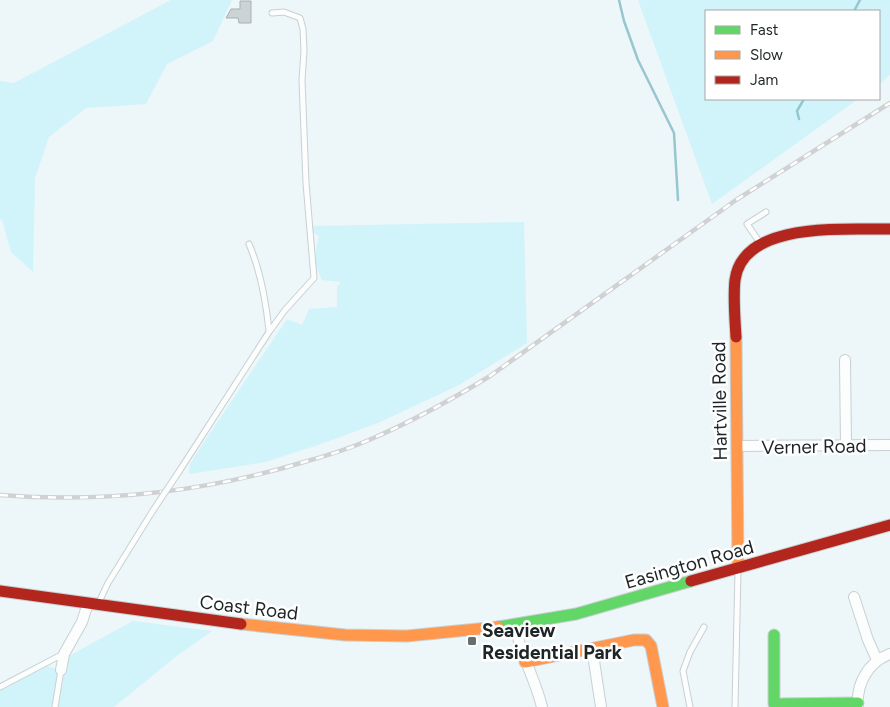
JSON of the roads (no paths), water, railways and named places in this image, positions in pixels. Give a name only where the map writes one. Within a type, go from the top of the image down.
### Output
[{"type":"main road","points":[[760,243],[777,236],[805,230],[890,229]]},
{"type":"main road","name":"Hartville Road","points":[[738,568],[735,279],[744,257],[760,243]]},
{"type":"main road","name":"Easington Road","points":[[495,628],[576,614],[890,525]]},
{"type":"main road","name":"Coast Road","points":[[0,591],[226,622],[345,635],[407,636],[495,628]]},
{"type":"main road","points":[[774,635],[774,706],[858,705]]},
{"type":"main road","points":[[525,662],[634,640],[646,640],[651,646],[663,707]]},
{"type":"street","points":[[845,360],[846,445]]},
{"type":"street","name":"Verner Road","points":[[738,446],[890,445]]},
{"type":"street","points":[[854,596],[868,640],[877,660]]},
{"type":"street","points":[[61,670],[64,654],[92,603]]},
{"type":"street","points":[[515,625],[525,662],[538,691],[542,707]]},
{"type":"street","points":[[592,648],[602,707]]},
{"type":"street","points":[[858,705],[859,690],[869,668],[877,660],[890,654]]},
{"type":"lane","points":[[92,603],[108,583],[269,332],[285,310],[314,278],[306,183],[302,80],[303,30],[300,18],[284,12],[272,13]]},
{"type":"lane","points":[[760,243],[747,224],[766,212]]},
{"type":"lane","points":[[249,244],[256,262],[266,303],[269,332]]},
{"type":"lane","points":[[735,707],[738,568]]},
{"type":"lane","points":[[690,707],[683,671],[690,652],[704,627]]},
{"type":"lane","points":[[0,687],[64,654]]},
{"type":"lane","points":[[55,707],[61,670]]},
{"type":"waterway","points":[[619,0],[624,21],[638,60],[674,133],[678,200]]},
{"type":"waterway","points":[[855,10],[860,0]]},
{"type":"waterway","points":[[799,119],[797,111],[803,100]]},
{"type":"railway","points":[[0,495],[39,497],[115,496],[191,488],[267,472],[329,455],[369,440],[431,410],[490,376],[736,200],[890,103]]},
{"type":"place","name":"Seaview Residential Park","points":[[472,641]]}]
